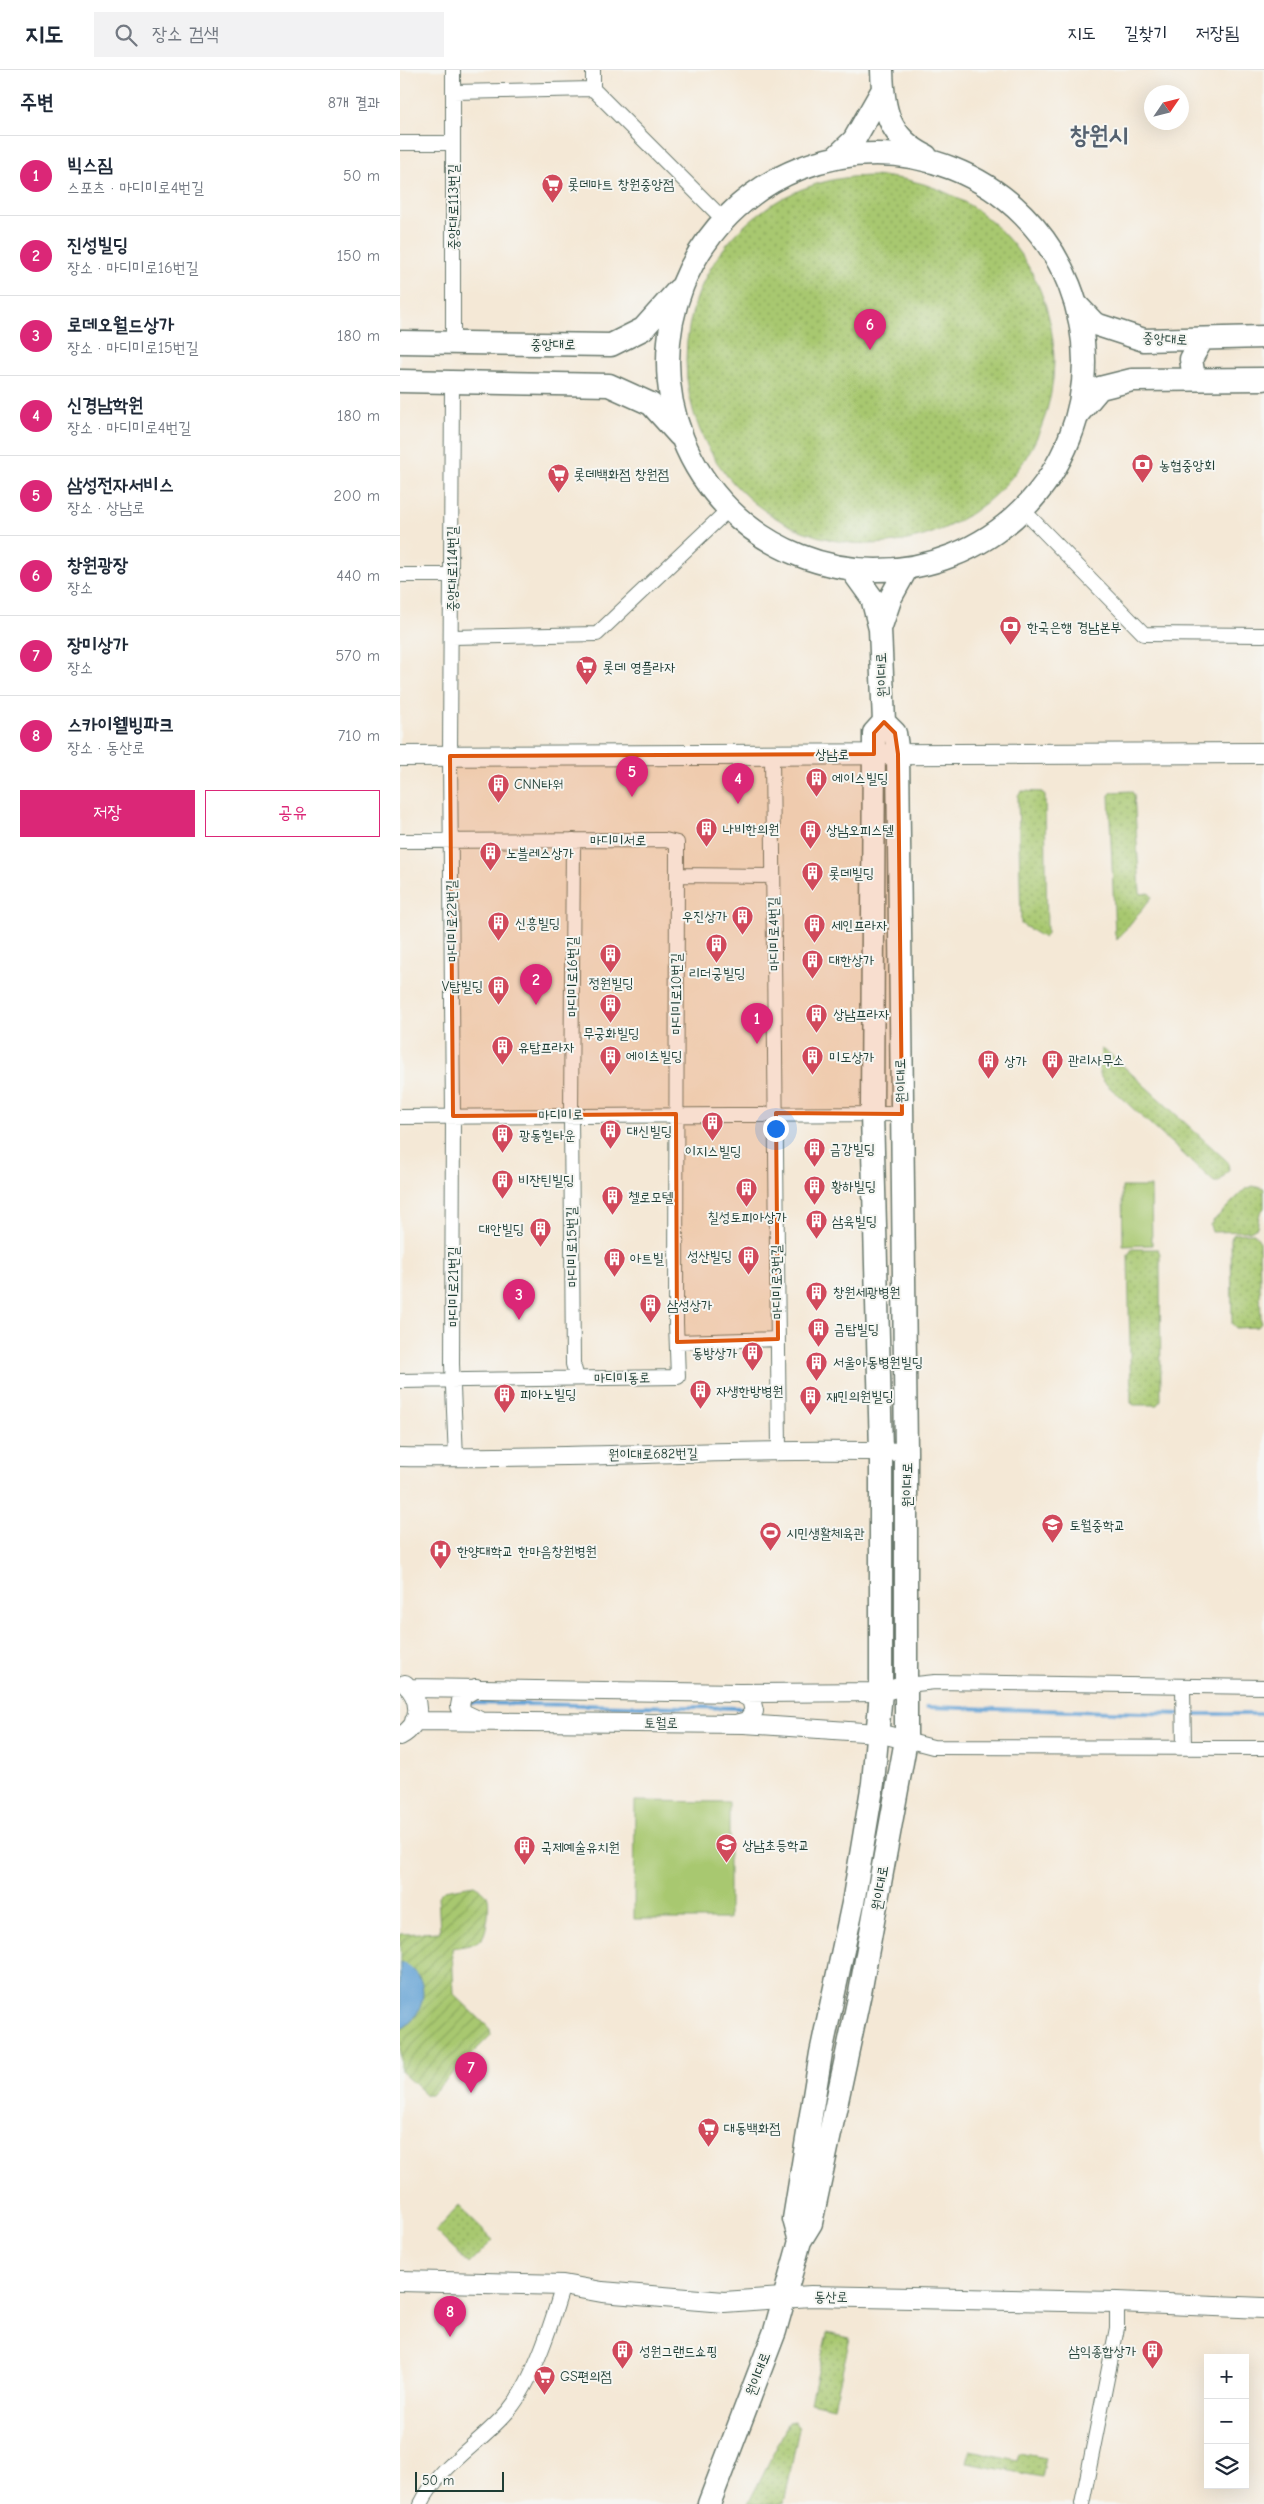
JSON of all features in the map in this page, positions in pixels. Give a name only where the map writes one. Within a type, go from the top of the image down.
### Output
[{"type":"main road","points":[[835,158],[854,140],[882,81]]},
{"type":"main road","points":[[882,81],[890,126],[902,141],[920,153],[955,170],[996,192],[1031,223],[1058,261],[1076,304],[1082,332],[1084,359],[1083,387],[1078,414],[1067,446],[1057,466],[1041,489],[1023,510],[998,532],[970,548],[939,561],[907,568],[879,570],[852,569],[818,562],[785,549],[756,531],[729,509],[703,476],[684,440],[672,402],[668,362],[673,316],[682,285],[700,250],[724,220],[748,198],[775,180],[804,166],[835,158],[871,154],[896,155],[932,162],[955,170]]},
{"type":"main road","name":"중앙대로","points":[[400,342],[611,345],[644,329],[682,285]]},
{"type":"main road","name":"중앙대로","points":[[1076,304],[1095,324],[1144,340],[1264,337]]},
{"type":"main road","points":[[1194,378],[1191,359],[1202,340]]},
{"type":"main road","points":[[1078,414],[1100,388],[1132,380],[1194,378],[1264,379]]},
{"type":"main road","points":[[400,381],[609,385],[651,404],[684,440]]},
{"type":"main road","name":"원이대로","points":[[880,629],[891,597],[907,568]]},
{"type":"main road","name":"원이대로","points":[[709,2504],[775,2331],[800,2241],[812,2223],[836,2113],[844,2058],[875,1917],[906,1740],[906,1452],[898,754],[895,733],[884,722],[880,629],[872,598],[852,569]]},
{"type":"main road","name":"원이대로","points":[[800,2241],[794,2219],[821,2054],[853,1903],[878,1733],[881,1692],[881,1451],[872,1114],[874,733],[884,722]]},
{"type":"main road","name":"상남로","points":[[400,756],[1264,753]]},
{"type":"main road","name":"동산로","points":[[400,2281],[563,2285],[602,2292],[724,2302],[811,2296],[1117,2302],[1264,2308]]},
{"type":"street","name":"중앙대로113번길","points":[[453,70],[453,344]]},
{"type":"street","points":[[593,70],[593,89],[724,220]]},
{"type":"street","points":[[453,92],[593,89]]},
{"type":"street","points":[[400,143],[453,143]]},
{"type":"street","name":"중앙대로114번길","points":[[450,756],[452,382]]},
{"type":"street","points":[[452,637],[597,634],[729,509]]},
{"type":"street","points":[[1023,510],[1144,634],[1264,635]]},
{"type":"street","points":[[400,576],[452,575]]},
{"type":"street","name":"마디미로4번길","points":[[772,754],[776,1113]]},
{"type":"street","name":"마디미로22번길","points":[[450,756],[454,1116]]},
{"type":"street","name":"마디미로16번길","points":[[571,1115],[573,840]]},
{"type":"street","name":"마디미서로","points":[[400,841],[665,840],[677,843],[677,875]]},
{"type":"street","points":[[677,875],[773,876]]},
{"type":"street","name":"마디미로10번길","points":[[677,875],[677,1342]]},
{"type":"street","name":"마디미로","points":[[400,1116],[776,1113],[902,1114]]},
{"type":"street","name":"마디미로3번길","points":[[776,1113],[779,1451]]},
{"type":"street","name":"마디미로15번길","points":[[571,1115],[573,1364],[577,1378]]},
{"type":"street","name":"마디미로21번길","points":[[454,1116],[453,1379],[456,1458]]},
{"type":"street","points":[[677,1342],[778,1339]]},
{"type":"street","name":"마디미동로","points":[[400,1381],[678,1377],[677,1342]]},
{"type":"street","name":"원이대로682번길","points":[[400,1457],[456,1458],[779,1451],[906,1452]]},
{"type":"street","points":[[405,1684],[476,1688],[740,1693],[881,1692],[907,1685],[935,1682],[1264,1687]]},
{"type":"street","points":[[400,1736],[405,1733],[414,1721],[418,1707],[416,1698],[405,1684]]},
{"type":"street","points":[[1183,1687],[1184,1748]]},
{"type":"street","points":[[476,1688],[462,1696],[460,1706],[464,1713],[480,1721]]},
{"type":"street","points":[[736,1724],[747,1721],[754,1711],[751,1699],[740,1693]]},
{"type":"street","name":"토월로","points":[[414,1721],[736,1724],[878,1733],[906,1740]]},
{"type":"street","points":[[906,1740],[933,1747],[1264,1748]]},
{"type":"street","points":[[421,2504],[445,2470],[482,2437],[512,2406],[550,2330],[563,2285]]},
{"type":"street","points":[[1082,2504],[1116,2328],[1117,2302]]},
{"type":"highlighted area","points":[[884,722],[895,733],[898,754],[902,1114],[776,1113],[778,1339],[677,1342],[676,1114],[453,1116],[450,756],[874,754],[874,733]]},
{"type":"green space","points":[[870,176],[906,180],[940,190],[972,207],[1000,230],[1023,258],[1040,290],[1050,324],[1054,360],[1050,396],[1040,430],[1023,462],[1000,490],[972,513],[940,530],[906,540],[870,544],[834,540],[800,530],[768,513],[740,490],[717,462],[700,430],[690,396],[686,360],[690,324],[700,290],[717,258],[740,230],[768,207],[800,190],[834,180]]},
{"type":"green space","points":[[1022,791],[1042,792],[1045,796],[1047,933],[1044,938],[1021,924],[1018,795]]},
{"type":"green space","points":[[1131,791],[1134,794],[1140,892],[1141,894],[1149,893],[1152,897],[1117,940],[1115,935],[1109,795],[1112,792]]},
{"type":"green space","points":[[1101,1049],[1110,1054],[1228,1162],[1229,1170],[1219,1182],[1214,1182],[1105,1083],[1099,1074]]},
{"type":"green space","points":[[1253,1186],[1264,1189],[1264,1208],[1260,1213],[1257,1227],[1250,1231],[1212,1232],[1210,1225],[1213,1221],[1244,1190]]},
{"type":"green space","points":[[1122,1187],[1151,1187],[1152,1245],[1123,1246]]},
{"type":"green space","points":[[1254,1233],[1259,1240],[1261,1323],[1258,1327],[1236,1328],[1232,1324],[1231,1238],[1234,1234]]},
{"type":"green space","points":[[1132,1249],[1158,1249],[1160,1254],[1161,1400],[1157,1405],[1134,1405],[1131,1403],[1128,1255]]},
{"type":"green space","points":[[635,1801],[729,1802],[729,1919],[634,1919]]},
{"type":"green space","points":[[474,1885],[486,1894],[489,1902],[487,1925],[484,1935],[479,1941],[452,1948],[454,1994],[490,2029],[491,2035],[431,2095],[426,2095],[400,2071],[400,1934],[440,1932],[438,1896],[444,1890]]},
{"type":"green space","points":[[458,2206],[493,2240],[469,2264],[435,2231]]},
{"type":"green space","points":[[827,2333],[850,2338],[834,2407],[811,2402]]},
{"type":"green space","points":[[794,2421],[799,2428],[784,2504],[748,2504],[789,2422]]},
{"type":"green space","points":[[970,2450],[1017,2460],[1019,2453],[1046,2458],[1042,2477],[967,2463]]},
{"type":"water","points":[[400,1962],[411,1968],[418,1976],[422,1985],[423,1995],[416,2015],[400,2030]]},
{"type":"waterway","points":[[469,1703],[743,1708]]},
{"type":"waterway","points":[[927,1707],[1182,1714],[1264,1714]]},
{"type":"place","name":"롯데마트 창원중앙점","points":[[552,203]]},
{"type":"place","name":"창원광장","points":[[870,350]]},
{"type":"place","name":"농협중앙회","points":[[1143,484]]},
{"type":"place","name":"롯데백화점 창원점","points":[[558,493]]},
{"type":"place","name":"한국은행 경남본부","points":[[1011,646]]},
{"type":"place","name":"롯데 영플라자","points":[[587,686]]},
{"type":"place","name":"삼성전자서비스","points":[[632,797]]},
{"type":"place","name":"에이스빌딩","points":[[816,797]]},
{"type":"place","name":"CNN타워","points":[[498,803]]},
{"type":"place","name":"신경남학원","points":[[738,804]]},
{"type":"place","name":"나비한의원","points":[[707,848]]},
{"type":"place","name":"상남오피스텔","points":[[810,849]]},
{"type":"place","name":"노블레스상가","points":[[490,872]]},
{"type":"place","name":"롯데빌딩","points":[[813,892]]},
{"type":"place","name":"우진상가","points":[[743,935]]},
{"type":"place","name":"신흥빌딩","points":[[499,942]]},
{"type":"place","name":"세인프라자","points":[[815,944]]},
{"type":"place","name":"리더궁빌딩","points":[[717,964]]},
{"type":"place","name":"정원빌딩","points":[[611,974]]},
{"type":"place","name":"대한상가","points":[[813,979]]},
{"type":"place","name":"V탑빌딩","points":[[499,1005]]},
{"type":"place","name":"진성빌딩","points":[[536,1005]]},
{"type":"place","name":"무궁화빌딩","points":[[611,1024]]},
{"type":"place","name":"상남프라자","points":[[817,1033]]},
{"type":"place","name":"빅스짐","points":[[757,1044]]},
{"type":"place","name":"유탑프라자","points":[[502,1066]]},
{"type":"place","name":"에이츠빌딩","points":[[610,1075]]},
{"type":"place","name":"미도상가","points":[[813,1076]]},
{"type":"place","name":"관리사무소","points":[[1052,1079]]},
{"type":"place","name":"상가","points":[[988,1080]]},
{"type":"place","name":"이지스빌딩","points":[[713,1142]]},
{"type":"place","name":"대신빌딩","points":[[611,1150]]},
{"type":"place","name":"광동힐타운","points":[[503,1154]]},
{"type":"place","name":"금강빌딩","points":[[814,1168]]},
{"type":"place","name":"비잔틴빌딩","points":[[502,1199]]},
{"type":"place","name":"황하빌딩","points":[[815,1205]]},
{"type":"place","name":"칠성토피아상가","points":[[747,1208]]},
{"type":"place","name":"첼로모텔","points":[[612,1216]]},
{"type":"place","name":"삼육빌딩","points":[[816,1240]]},
{"type":"place","name":"대안빌딩","points":[[540,1248]]},
{"type":"place","name":"성산빌딩","points":[[748,1275]]},
{"type":"place","name":"아트빌","points":[[614,1277]]},
{"type":"place","name":"창원세광병원","points":[[817,1311]]},
{"type":"place","name":"로데오월드상가","points":[[519,1320]]},
{"type":"place","name":"삼성상가","points":[[651,1324]]},
{"type":"place","name":"금탑빌딩","points":[[818,1348]]},
{"type":"place","name":"동방상가","points":[[753,1372]]},
{"type":"place","name":"서울아동병원빌딩","points":[[817,1381]]},
{"type":"place","name":"자생한방병원","points":[[700,1410]]},
{"type":"place","name":"피아노빌딩","points":[[504,1413]]},
{"type":"place","name":"재민의원빌딩","points":[[810,1415]]},
{"type":"place","name":"토월중학교","points":[[1053,1544]]},
{"type":"place","name":"시민생활체육관","points":[[770,1552]]},
{"type":"place","name":"한양대학교 한마음창원병원","points":[[441,1570]]},
{"type":"place","name":"상남초등학교","points":[[726,1864]]},
{"type":"place","name":"국제예술유치원","points":[[525,1866]]},
{"type":"place","name":"장미상가","points":[[471,2093]]},
{"type":"place","name":"대동백화점","points":[[708,2147]]},
{"type":"place","name":"스카이웰빙파크","points":[[450,2337]]},
{"type":"place","name":"성원그랜드쇼핑","points":[[623,2370]]},
{"type":"place","name":"삼익종합상가","points":[[1152,2370]]},
{"type":"place","name":"GS편의점","points":[[544,2395]]},
{"type":"district","name":"창원시","points":[[1099,135]]}]
